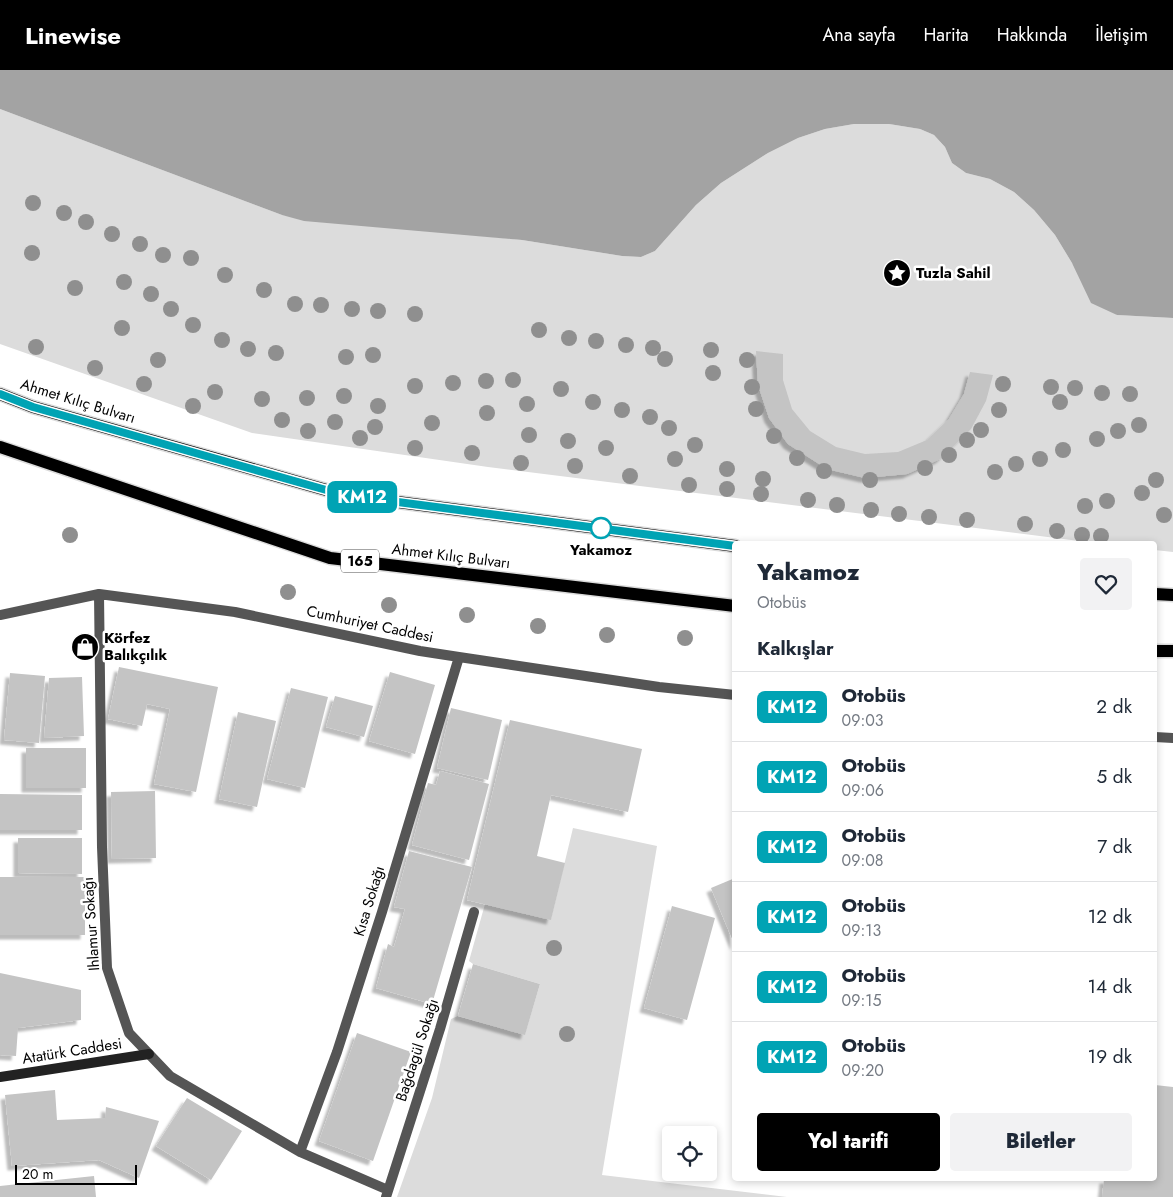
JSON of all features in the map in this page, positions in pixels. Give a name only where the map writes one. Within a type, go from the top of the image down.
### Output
[{"type":"main road","name":"Ahmet Kılıç Bulvarı","points":[[0,394],[33,407],[344,495],[732,546]]},
{"type":"main road","name":"Ahmet Kılıç Bulvarı","points":[[0,447],[330,558],[732,606]]},
{"type":"main road","points":[[1157,594],[1173,595]]},
{"type":"main road","points":[[1157,650],[1173,651]]},
{"type":"street","name":"Cumhuriyet Caddesi","points":[[0,615],[99,594],[236,612],[420,651],[659,687],[732,695]]},
{"type":"street","name":"Ihlamur Sokağı","points":[[99,594],[102,847],[107,968],[129,1033],[170,1076],[300,1152],[387,1193]]},
{"type":"street","name":"Kısa Sokağı","points":[[300,1152],[337,1052],[364,968],[459,657]]},
{"type":"street","points":[[1157,737],[1173,738]]},
{"type":"street","name":"Bağdagül Sokağı","points":[[387,1193],[440,1029],[474,912]]},
{"type":"street","name":"Atatürk Caddesi","points":[[0,1077],[150,1054]]},
{"type":"shaded area","points":[[0,70],[1173,70],[1173,318],[1117,315],[1091,303],[1072,263],[1055,235],[1034,210],[1014,192],[990,179],[966,173],[952,163],[945,147],[934,135],[920,129],[889,124],[854,124],[825,129],[798,138],[768,153],[721,183],[696,205],[655,251],[641,257],[622,256],[522,240],[304,221],[282,215],[0,109]]},
{"type":"shaded area","points":[[0,109],[282,215],[522,240],[622,256],[641,257],[655,251],[696,205],[721,183],[768,153],[798,138],[825,129],[854,124],[889,124],[920,129],[934,135],[945,147],[952,163],[966,173],[990,179],[1014,192],[1034,210],[1055,235],[1072,263],[1117,315],[1173,318],[1173,552],[1157,550],[1157,541],[1079,541],[488,467],[252,433],[0,344]]},
{"type":"shaded area","points":[[573,828],[657,846],[602,1175],[787,1197],[397,1197],[432,1098],[451,1019],[458,1016],[525,1034],[540,984],[473,964],[469,961],[485,904],[551,919]]},
{"type":"building","points":[[756,351],[783,354],[783,380],[792,409],[810,431],[836,447],[865,454],[898,452],[927,440],[949,419],[964,394],[970,372],[993,375],[986,401],[971,429],[940,459],[907,474],[865,478],[827,469],[788,444],[769,418],[758,385]]},
{"type":"building","points":[[119,667],[218,687],[196,792],[154,784],[170,709],[147,704],[142,726],[108,719]]},
{"type":"building","points":[[390,672],[435,685],[415,754],[369,741]]},
{"type":"building","points":[[10,673],[45,676],[39,743],[4,740]]},
{"type":"building","points":[[82,677],[84,736],[44,738],[49,678]]},
{"type":"building","points":[[291,688],[328,697],[305,788],[267,779]]},
{"type":"building","points":[[335,696],[373,706],[364,737],[326,727]]},
{"type":"building","points":[[451,708],[502,720],[488,780],[437,768]]},
{"type":"building","points":[[238,712],[276,721],[257,807],[219,799]]},
{"type":"building","points":[[510,720],[642,749],[628,812],[551,795],[537,856],[565,863],[551,920],[467,900]]},
{"type":"building","points":[[26,748],[86,748],[86,788],[26,788]]},
{"type":"building","points":[[440,771],[489,784],[469,860],[412,845],[428,783],[436,785]]},
{"type":"building","points":[[155,791],[156,858],[112,859],[111,792]]},
{"type":"building","points":[[0,794],[82,795],[82,830],[0,830]]},
{"type":"building","points":[[18,838],[82,838],[82,874],[18,873]]},
{"type":"building","points":[[409,851],[472,867],[432,1004],[376,988],[388,944],[394,947],[405,909],[394,907]]},
{"type":"building","points":[[0,877],[85,877],[85,935],[0,935]]},
{"type":"building","points":[[732,879],[732,939],[711,888]]},
{"type":"building","points":[[672,906],[715,918],[687,1020],[644,1008]]},
{"type":"building","points":[[473,964],[540,984],[525,1035],[458,1016]]},
{"type":"building","points":[[0,973],[81,990],[81,1020],[18,1028],[16,1056],[0,1055]]},
{"type":"building","points":[[357,1033],[411,1052],[373,1161],[319,1141]]},
{"type":"building","points":[[1157,1085],[1173,1087],[1173,1197],[1102,1197],[1104,1181],[1157,1181]]},
{"type":"building","points":[[55,1090],[57,1120],[105,1118],[106,1107],[159,1121],[139,1178],[99,1160],[12,1166],[5,1095]]},
{"type":"building","points":[[187,1098],[242,1131],[211,1180],[156,1146]]},
{"type":"building","points":[[94,1176],[96,1197],[0,1197],[0,1186]]},
{"type":"bus line","name":"KM12","points":[[0,394],[33,407],[344,495],[732,546]]},
{"type":"place","name":"Tuzla Sahil","points":[[897,273]]},
{"type":"place","name":"Yakamoz","points":[[601,528]]},
{"type":"place","name":"Körfez Balıkçılık","points":[[85,647]]}]
